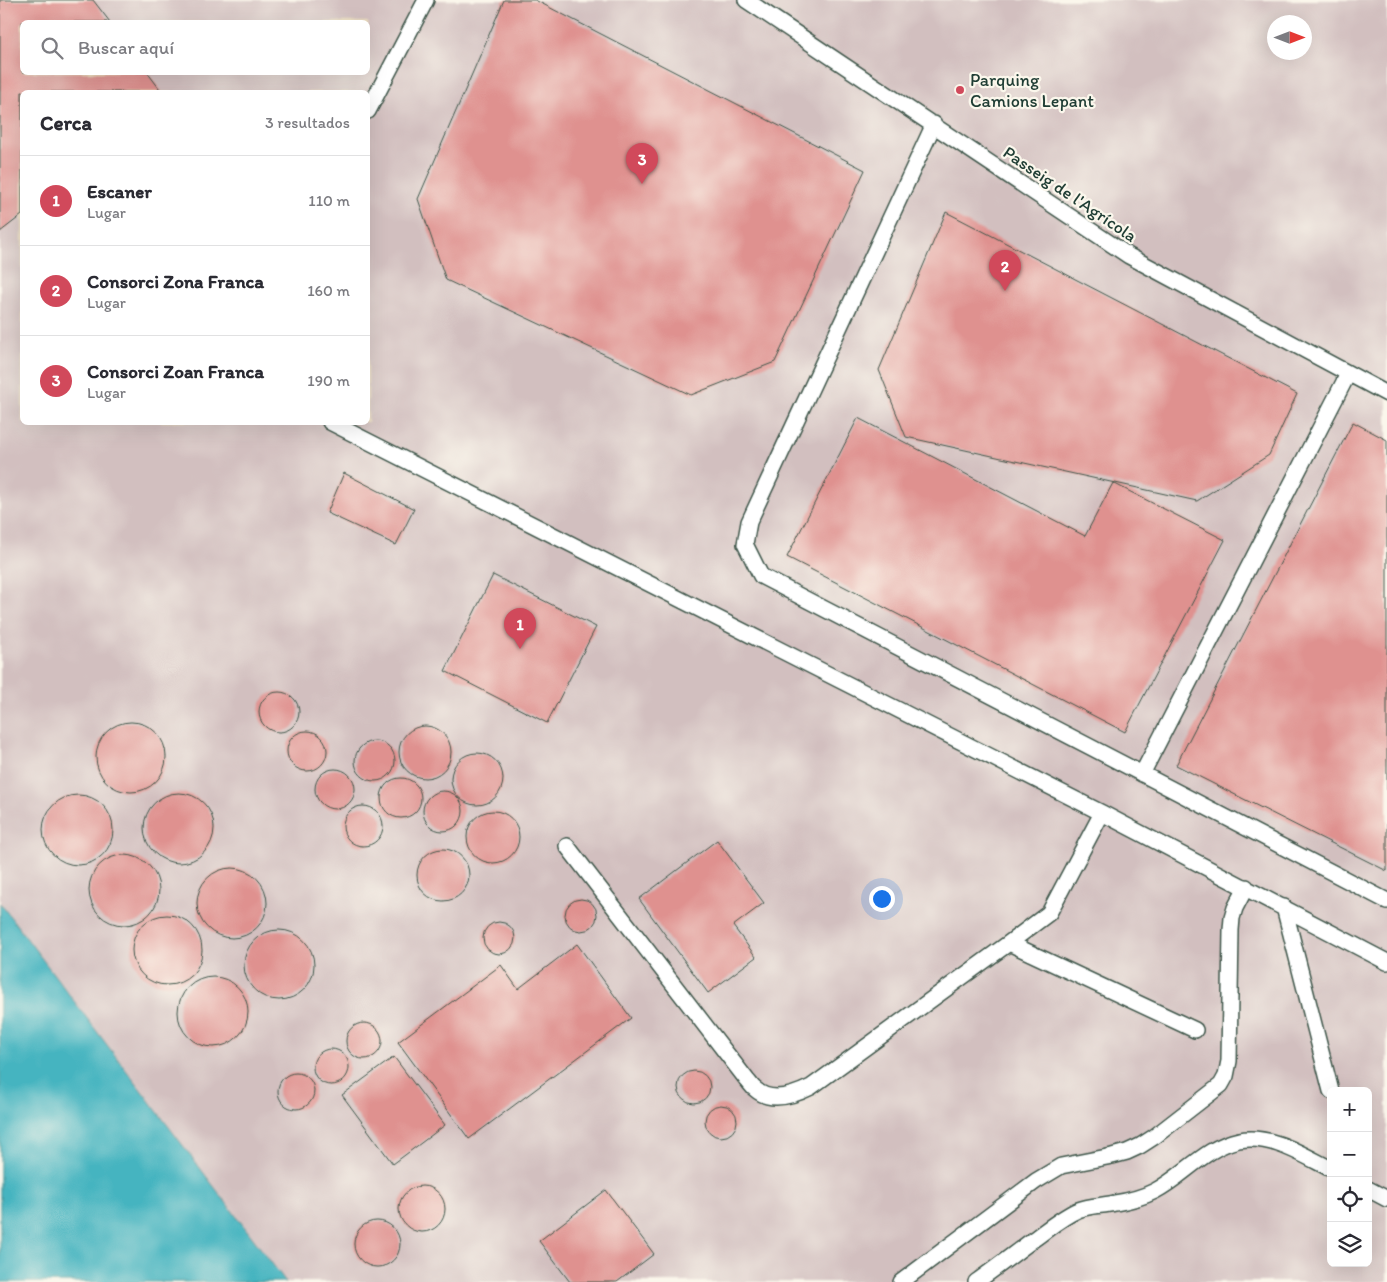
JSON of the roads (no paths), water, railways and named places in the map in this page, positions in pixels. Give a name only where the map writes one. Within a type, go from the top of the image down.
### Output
[{"type":"lane","points":[[370,107],[426,0]]},
{"type":"lane","name":"Passeig de l'Agrícola","points":[[746,0],[1129,256],[1387,394]]},
{"type":"lane","points":[[934,124],[749,522],[745,544],[761,576],[1387,901]]},
{"type":"lane","points":[[1142,774],[1348,374]]},
{"type":"lane","points":[[336,425],[1102,813],[1387,962]]},
{"type":"lane","points":[[567,846],[747,1080],[756,1090],[766,1096],[779,1097],[789,1096],[811,1087],[1049,913],[1102,813]]},
{"type":"lane","points":[[901,1282],[1050,1172],[1061,1166],[1112,1156],[1140,1146],[1221,1085],[1226,1076],[1229,1061],[1231,924],[1235,908],[1246,887]]},
{"type":"lane","points":[[1284,907],[1330,1087]]},
{"type":"lane","points":[[1009,943],[1194,1030]]},
{"type":"lane","points":[[976,1282],[1062,1218],[1079,1210],[1136,1198],[1155,1191],[1220,1146],[1239,1140],[1261,1140],[1279,1144],[1327,1168]]},
{"type":"lane","points":[[1372,1191],[1387,1199]]},
{"type":"water","points":[[0,903],[286,1282],[0,1282]]},
{"type":"place","name":"Parquing Camions Lepant","points":[[960,90]]},
{"type":"place","name":"Consorci Zoan Franca","points":[[642,184]]},
{"type":"place","name":"Consorci Zona Franca","points":[[1005,291]]},
{"type":"place","name":"Escaner","points":[[520,649]]}]
